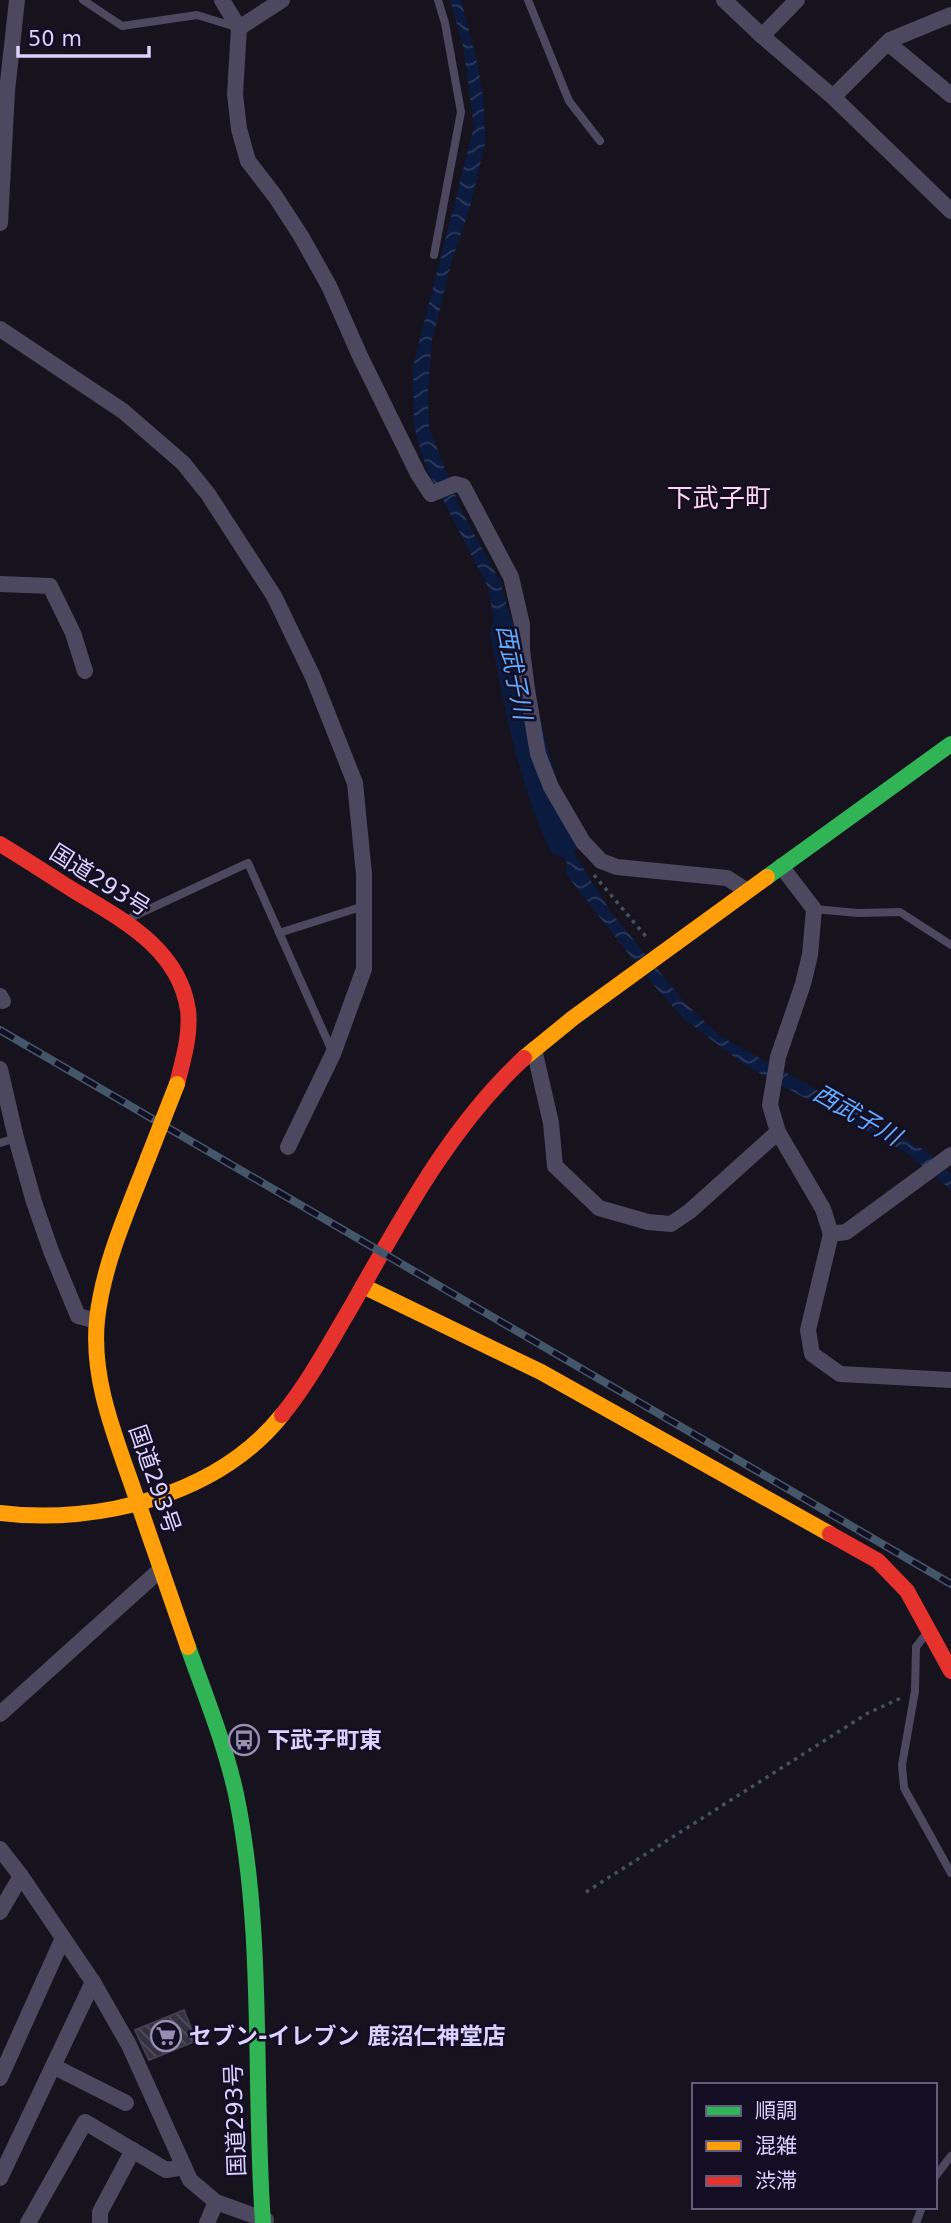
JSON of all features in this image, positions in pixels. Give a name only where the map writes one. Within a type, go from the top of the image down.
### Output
[{"type":"main road","points":[[0,1513],[74,1516],[138,1501],[195,1482],[223,1467],[257,1443],[287,1411],[421,1189],[459,1132],[501,1080],[534,1049],[746,890],[951,744]]},
{"type":"main road","name":"国道293号","points":[[0,845],[124,920],[153,944],[168,961],[181,983],[188,1009],[187,1044],[177,1084],[113,1254],[97,1321],[100,1375],[108,1409],[138,1501],[226,1757],[244,1839],[253,1934],[258,2140],[267,2221]]},
{"type":"main road","points":[[363,1286],[541,1372],[878,1562],[906,1591],[951,1671]]},
{"type":"street","points":[[0,223],[7,91],[16,0]]},
{"type":"street","points":[[222,0],[239,28],[235,94],[239,129],[248,161],[301,236],[329,286],[359,356],[418,474],[431,494],[455,484],[463,486],[511,577],[522,624],[522,650],[538,754],[566,815],[583,842],[601,861],[636,870],[727,878],[746,890]]},
{"type":"street","points":[[239,28],[282,0]]},
{"type":"street","points":[[724,0],[833,97],[951,211]]},
{"type":"street","points":[[762,36],[797,0]]},
{"type":"street","points":[[833,97],[888,43],[951,15]]},
{"type":"street","points":[[888,43],[951,95]]},
{"type":"street","points":[[0,329],[123,411],[183,463],[208,494],[274,596],[313,677],[355,783],[364,874],[365,969],[333,1054],[288,1147]]},
{"type":"street","points":[[0,584],[50,586],[73,633],[85,671]]},
{"type":"street","points":[[781,866],[814,909],[810,955],[803,985],[778,1056],[770,1105],[778,1132],[822,1209],[831,1234],[808,1330],[812,1354],[840,1374],[951,1380]]},
{"type":"street","points":[[534,1049],[551,1123],[555,1166],[599,1208],[649,1222],[671,1224],[690,1212],[778,1132]]},
{"type":"street","points":[[0,1069],[16,1138],[51,1251],[78,1317],[97,1321]]},
{"type":"street","points":[[831,1234],[846,1232],[951,1155]]},
{"type":"street","points":[[0,1714],[161,1569]]},
{"type":"street","points":[[0,1849],[93,1982],[130,2045],[190,2180],[216,2202],[267,2221]]},
{"type":"street","points":[[0,1913],[21,1877]]},
{"type":"street","points":[[0,2078],[63,1938]]},
{"type":"street","points":[[0,2178],[93,1982]]},
{"type":"street","points":[[53,2066],[126,2103]]},
{"type":"street","points":[[28,2223],[85,2122],[166,2170],[184,2167]]},
{"type":"street","points":[[100,2223],[100,2212],[133,2150]]},
{"type":"street","points":[[207,2223],[216,2202]]},
{"type":"lane","points":[[83,0],[122,26],[197,15],[239,28]]},
{"type":"lane","points":[[434,255],[461,112],[445,23],[438,0]]},
{"type":"lane","points":[[528,0],[569,101],[600,141]]},
{"type":"lane","points":[[124,920],[248,863],[333,1054]]},
{"type":"lane","points":[[279,933],[364,906]]},
{"type":"lane","points":[[814,909],[858,913],[900,912],[951,945]]},
{"type":"lane","points":[[0,1143],[16,1138]]},
{"type":"lane","points":[[928,1632],[916,1647],[915,1691],[902,1765],[904,1788],[951,1873]]},
{"type":"lane","points":[[937,2174],[951,2156]]},
{"type":"path","points":[[586,1892],[868,1713],[915,1691]]},
{"type":"water","points":[[450,0],[461,0],[478,66],[484,104],[485,144],[432,341],[428,390],[429,428],[461,510],[501,583],[509,614],[521,731],[542,793],[578,860],[611,912],[684,1002],[720,1036],[926,1151],[951,1174],[951,1190],[907,1153],[746,1066],[683,1018],[646,976],[566,874],[567,863],[541,813],[516,752],[506,709],[506,674],[487,585],[428,471],[414,425],[413,366],[474,127],[463,45]]},
{"type":"building","name":"セブン-イレブン 鹿沼仁神堂店","points":[[184,2010],[196,2041],[149,2060],[135,2030]]},
{"type":"waterway","name":"西武子川","points":[[506,632],[535,765],[563,841]]},
{"type":"railway","points":[[0,1030],[951,1584]]},
{"type":"traffic: fast","points":[[767,877],[951,744]]},
{"type":"traffic: fast","points":[[188,1647],[226,1757],[236,1794],[245,1847],[255,1954],[263,2223]]},
{"type":"traffic: slow","points":[[524,1058],[573,1018],[767,877]]},
{"type":"traffic: slow","points":[[148,1158],[177,1084]]},
{"type":"traffic: slow","points":[[148,1158],[117,1238],[105,1278],[96,1342],[101,1386],[112,1428],[188,1647]]},
{"type":"traffic: slow","points":[[363,1286],[541,1372],[830,1534]]},
{"type":"traffic: slow","points":[[0,1513],[38,1516],[77,1514],[154,1498],[191,1484],[225,1466],[256,1443],[282,1415]]},
{"type":"traffic: jam","points":[[0,844],[128,924],[160,952],[173,969],[182,988],[189,1019],[186,1047],[177,1084]]},
{"type":"traffic: jam","points":[[282,1415],[318,1362],[428,1176],[473,1114],[524,1058]]},
{"type":"traffic: jam","points":[[830,1534],[878,1561],[907,1591],[951,1671]]},
{"type":"place","name":"下武子町東","points":[[244,1740]]},
{"type":"place","name":"セブン-イレブン 鹿沼仁神堂店","points":[[166,2036]]},
{"type":"district","name":"下武子町","points":[[719,498]]}]
